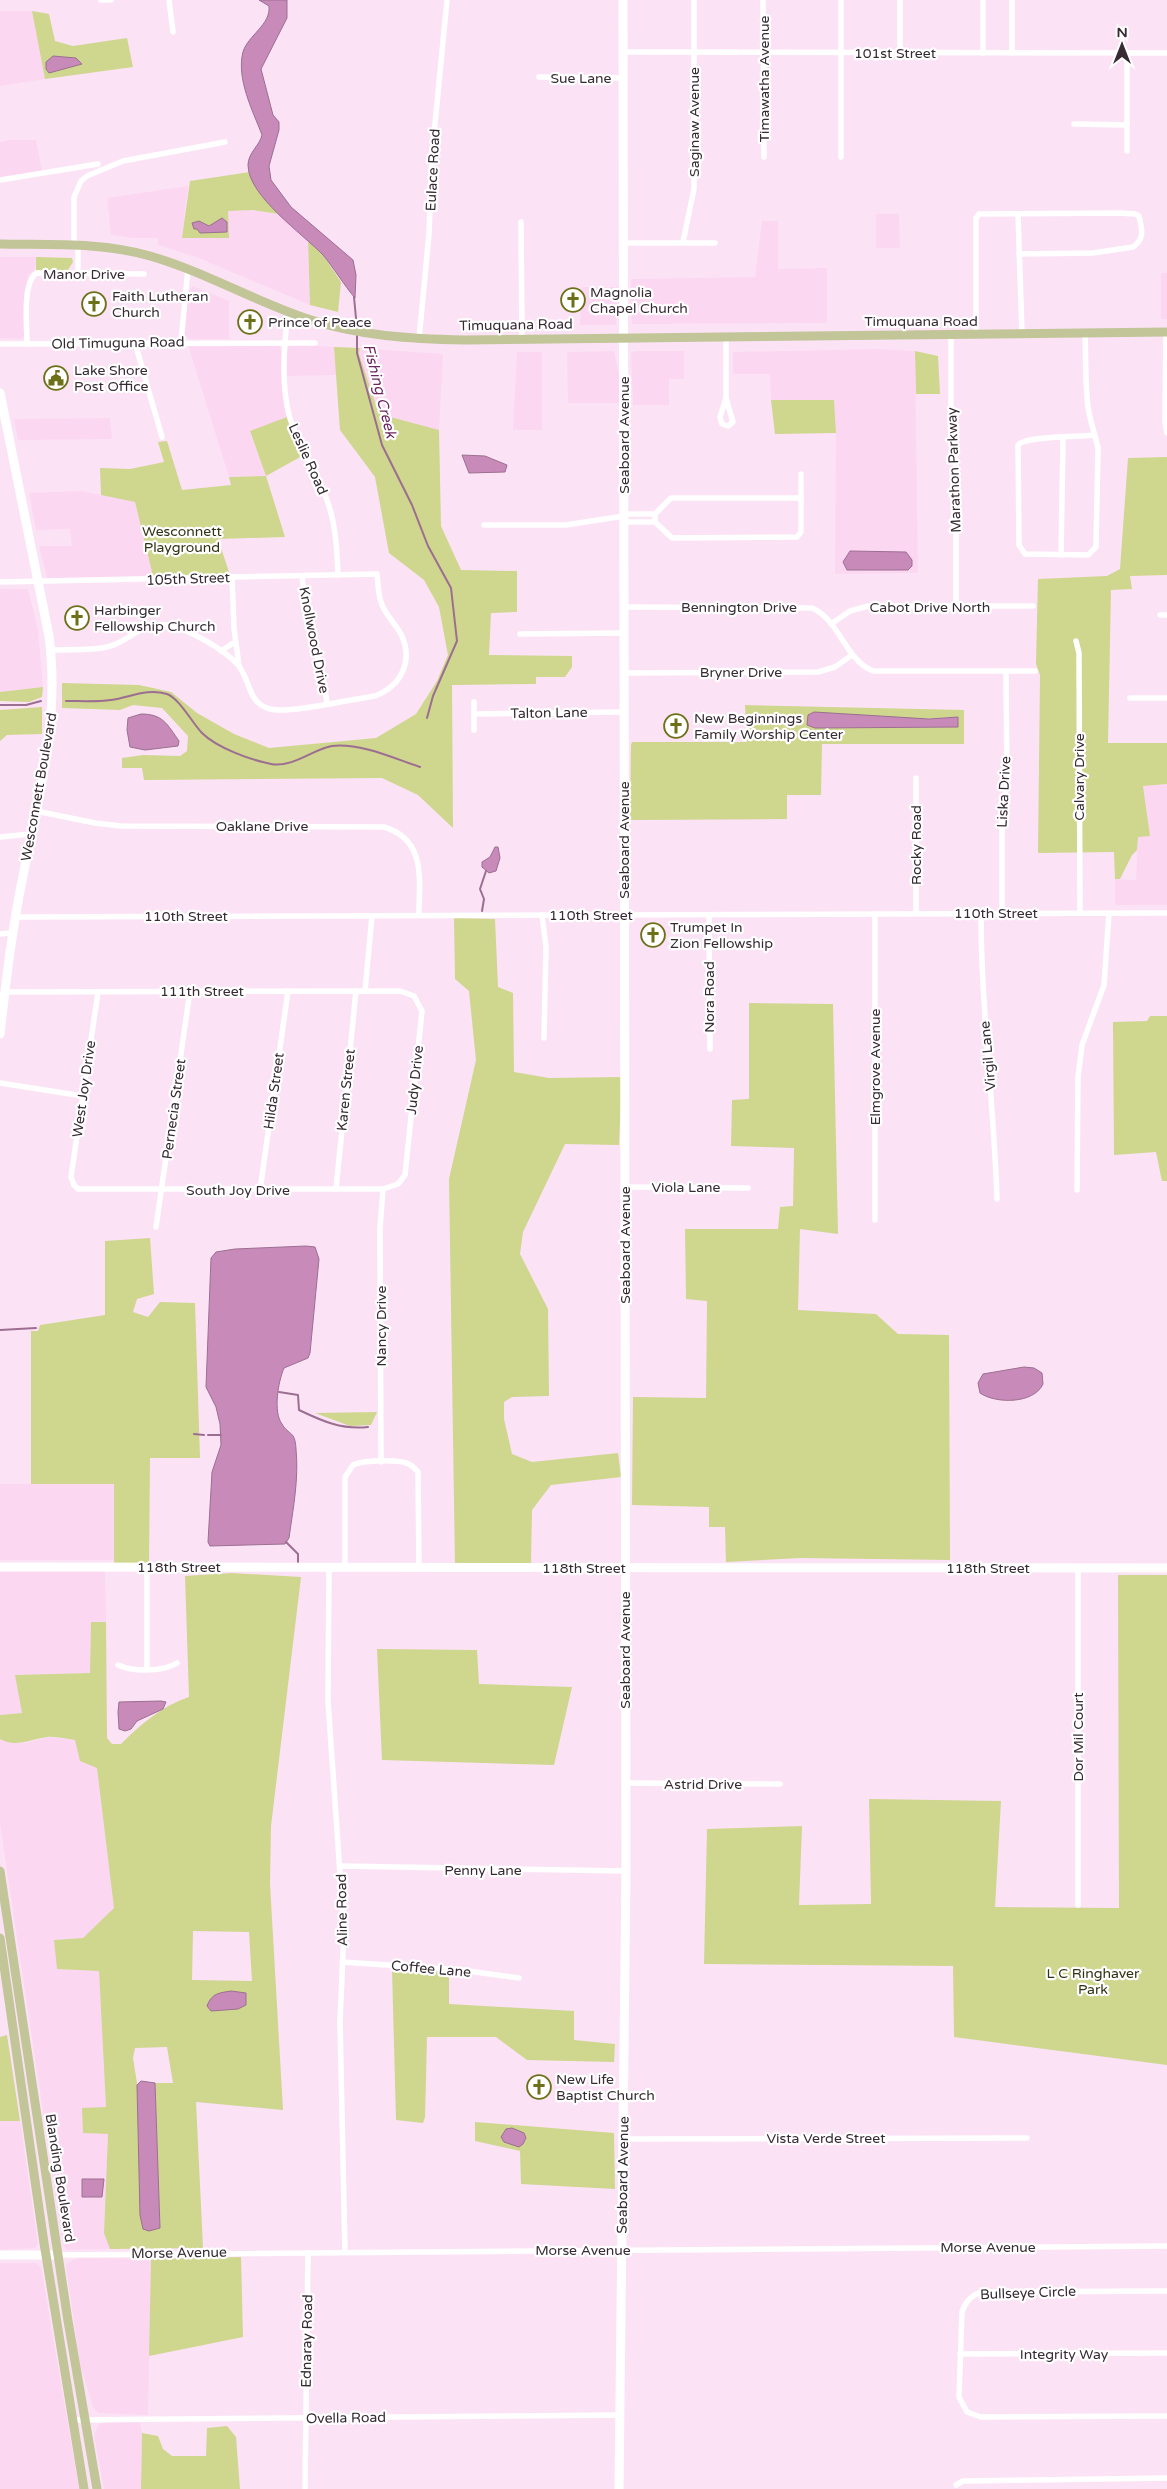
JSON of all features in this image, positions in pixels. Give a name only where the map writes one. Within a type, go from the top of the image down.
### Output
[{"type":"main road","name":"Timuquana Road","points":[[0,244],[76,245],[128,251],[188,268],[288,312],[332,326],[362,333],[419,339],[1166,332]]},
{"type":"main road","name":"Blanding Boulevard","points":[[0,1872],[3,1911],[23,2024],[58,2255],[97,2489]]},
{"type":"main road","name":"Blanding Boulevard","points":[[0,1938],[55,2316],[84,2489]]},
{"type":"main road","points":[[12,2026],[23,2024]]},
{"type":"main road","points":[[29,2141],[41,2139]]},
{"type":"main road","points":[[55,2316],[63,2325],[65,2335],[72,2339]]},
{"type":"street","points":[[101,0],[111,0]]},
{"type":"street","points":[[169,0],[173,32]]},
{"type":"street","name":"Eulace Road","points":[[419,339],[429,234],[432,155],[447,0]]},
{"type":"street","name":"Seaboard Avenue","points":[[619,2489],[626,1870],[623,0]]},
{"type":"street","name":"Saginaw Avenue","points":[[683,242],[694,189],[694,0]]},
{"type":"street","name":"Timawatha Avenue","points":[[763,0],[764,157]]},
{"type":"street","points":[[841,0],[841,157]]},
{"type":"street","points":[[900,0],[900,53]]},
{"type":"street","points":[[983,0],[983,53]]},
{"type":"street","points":[[1012,0],[1012,53]]},
{"type":"street","name":"101st Street","points":[[624,52],[1167,53]]},
{"type":"street","points":[[1127,151],[1128,53]]},
{"type":"street","name":"Sue Lane","points":[[539,77],[623,78]]},
{"type":"street","points":[[1074,124],[1127,125]]},
{"type":"street","points":[[78,273],[74,197],[82,181],[87,176],[123,161],[224,142]]},
{"type":"street","points":[[0,180],[98,164]]},
{"type":"street","points":[[976,334],[977,216],[979,214],[1135,214],[1139,216],[1142,232],[1140,241],[1133,247],[1093,252],[1018,254]]},
{"type":"street","points":[[1018,214],[1022,334]]},
{"type":"street","points":[[521,222],[522,339]]},
{"type":"street","points":[[624,243],[715,243]]},
{"type":"street","points":[[181,342],[188,268]]},
{"type":"street","name":"Manor Drive","points":[[27,344],[27,298],[32,276],[40,273],[144,274]]},
{"type":"street","name":"Leslie Road","points":[[288,312],[285,341],[288,413],[301,447],[328,502],[336,535],[338,575]]},
{"type":"street","points":[[1166,332],[1165,422],[1167,433]]},
{"type":"street","points":[[1085,333],[1088,406],[1095,435],[1098,448],[1096,547],[1088,555],[1030,556],[1025,554],[1020,548],[1018,445],[1027,439],[1095,435]]},
{"type":"street","name":"Marathon Parkway","points":[[951,334],[951,431],[956,466],[956,606]]},
{"type":"street","points":[[726,337],[726,398]]},
{"type":"street","name":"Old Timuguna Road","points":[[0,344],[285,341],[315,343]]},
{"type":"street","points":[[135,343],[162,436]]},
{"type":"street","name":"Wesconnett Boulevard","points":[[0,393],[51,650],[53,675],[52,727],[12,933],[0,1034]]},
{"type":"street","points":[[1060,555],[1063,438]]},
{"type":"street","points":[[625,517],[655,522],[672,538],[797,537],[801,532],[800,474]]},
{"type":"street","points":[[484,525],[566,525],[654,514],[671,498],[800,498]]},
{"type":"street","points":[[654,514],[655,522]]},
{"type":"street","name":"105th Street","points":[[0,582],[377,574],[382,604],[404,642],[406,662],[403,672],[394,686],[385,692],[375,696],[327,703]]},
{"type":"street","name":"Knollwood Drive","points":[[302,576],[306,608],[319,656],[327,703]]},
{"type":"street","points":[[232,577],[235,642],[239,666],[249,690],[258,703],[265,708],[280,710],[327,703]]},
{"type":"street","name":"Cabot Drive North","points":[[831,624],[850,611],[868,606],[1033,606]]},
{"type":"street","name":"Bennington Drive","points":[[624,607],[805,607],[818,611],[831,624],[852,655],[864,667],[882,672],[1035,671]]},
{"type":"street","points":[[1160,615],[1167,615]]},
{"type":"street","points":[[51,650],[107,647],[116,644],[143,628],[159,624],[187,632],[221,651],[239,666]]},
{"type":"street","points":[[520,634],[624,633]]},
{"type":"street","name":"Calvary Drive","points":[[1076,641],[1079,653],[1080,913]]},
{"type":"street","points":[[221,651],[235,642]]},
{"type":"street","name":"Bryner Drive","points":[[624,673],[818,672],[835,667],[852,655]]},
{"type":"street","name":"Liska Drive","points":[[1002,913],[1002,813],[1007,784],[1006,672]]},
{"type":"street","points":[[1130,698],[1167,698]]},
{"type":"street","points":[[474,702],[474,730]]},
{"type":"street","name":"Talton Lane","points":[[474,714],[624,712]]},
{"type":"street","name":"Rocky Road","points":[[916,778],[916,914]]},
{"type":"street","name":"Oaklane Drive","points":[[36,811],[95,823],[121,826],[384,827],[399,833],[415,851],[419,867],[419,915]]},
{"type":"street","points":[[0,837],[31,834]]},
{"type":"street","name":"Virgil Lane","points":[[981,913],[982,993],[995,1134],[997,1199]]},
{"type":"street","points":[[1076,1190],[1078,1076],[1082,1045],[1104,986],[1108,913]]},
{"type":"street","name":"110th Street","points":[[15,916],[1167,913]]},
{"type":"street","points":[[542,914],[546,947],[544,1038]]},
{"type":"street","name":"Elmgrove Avenue","points":[[875,914],[875,1220]]},
{"type":"street","name":"Nora Road","points":[[709,915],[710,1049]]},
{"type":"street","points":[[365,991],[372,916]]},
{"type":"street","points":[[0,934],[12,933]]},
{"type":"street","name":"Hilda Street","points":[[260,1190],[288,991]]},
{"type":"street","name":"Karen Street","points":[[336,1189],[356,991]]},
{"type":"street","name":"111th Street","points":[[5,992],[400,991]]},
{"type":"street","name":"Judy Drive","points":[[400,991],[414,996],[422,1011],[406,1169],[401,1181]]},
{"type":"street","name":"West Joy Drive","points":[[74,1185],[72,1177],[98,992]]},
{"type":"street","name":"Pernecia Street","points":[[156,1227],[190,992]]},
{"type":"street","points":[[0,1083],[83,1096]]},
{"type":"street","name":"South Joy Drive","points":[[74,1185],[83,1191],[383,1189],[392,1188],[401,1181]]},
{"type":"street","name":"Viola Lane","points":[[625,1187],[748,1188]]},
{"type":"street","name":"Nancy Drive","points":[[381,1462],[380,1228],[383,1189]]},
{"type":"street","points":[[346,1568],[346,1477],[353,1464],[381,1462],[404,1462],[414,1466],[419,1477],[419,1568]]},
{"type":"street","name":"118th Street","points":[[0,1567],[1167,1568]]},
{"type":"street","points":[[147,1567],[147,1668]]},
{"type":"street","name":"Aline Road","points":[[329,1568],[328,1701],[341,1866],[342,1962],[340,2021],[345,2252]]},
{"type":"street","name":"Dor Mil Court","points":[[1078,1569],[1078,1905]]},
{"type":"street","points":[[118,1665],[127,1669],[169,1668],[177,1663]]},
{"type":"street","name":"Astrid Drive","points":[[626,1784],[780,1784]]},
{"type":"street","name":"Penny Lane","points":[[341,1866],[626,1870]]},
{"type":"street","name":"Coffee Lane","points":[[342,1962],[461,1970],[519,1978]]},
{"type":"street","name":"Vista Verde Street","points":[[624,2139],[1027,2138]]},
{"type":"street","name":"Morse Avenue","points":[[0,2255],[1167,2246]]},
{"type":"street","name":"Ednaray Road","points":[[305,2489],[308,2253]]},
{"type":"street","name":"Bullseye Circle","points":[[1167,2291],[983,2292],[974,2294],[966,2302],[962,2312],[959,2397],[961,2406],[971,2415],[1167,2416]]},
{"type":"street","name":"Integrity Way","points":[[960,2354],[1167,2354]]},
{"type":"street","name":"Ovella Road","points":[[73,2420],[620,2415]]},
{"type":"street","points":[[956,2485],[963,2481],[1167,2478]]},
{"type":"shaded area","points":[[259,0],[287,0],[287,18],[261,69],[273,115],[279,122],[279,130],[269,166],[271,180],[291,207],[353,260],[356,275],[355,298],[323,255],[266,202],[250,177],[249,161],[262,135],[247,95],[241,62],[243,52],[249,40],[263,24],[269,13],[269,6]]},
{"type":"shaded area","points":[[0,11],[32,11],[45,79],[0,86]]},
{"type":"shaded area","points":[[53,56],[76,58],[82,64],[49,73],[46,69],[46,62]]},
{"type":"shaded area","points":[[36,140],[42,171],[0,178],[0,142]]},
{"type":"shaded area","points":[[188,186],[182,238],[229,238],[228,211],[253,210],[279,214],[308,239],[310,305],[196,257],[158,245],[158,238],[132,238],[111,235],[107,198]]},
{"type":"shaded area","points":[[876,214],[899,214],[900,248],[876,248]]},
{"type":"shaded area","points":[[222,218],[227,222],[227,232],[200,233],[197,229],[194,229],[192,223],[199,221],[209,226]]},
{"type":"shaded area","points":[[762,221],[778,221],[778,269],[827,268],[827,323],[632,324],[631,279],[755,277]]},
{"type":"shaded area","points":[[0,257],[36,257],[35,270],[28,275],[24,294],[24,336],[22,339],[0,338]]},
{"type":"shaded area","points":[[1161,273],[1167,273],[1167,319],[1161,319]]},
{"type":"shaded area","points":[[193,286],[229,301],[229,339],[190,339],[184,334],[188,292]]},
{"type":"shaded area","points":[[582,287],[621,287],[616,325],[580,325]]},
{"type":"shaded area","points":[[290,344],[334,347],[337,375],[287,376],[287,348]]},
{"type":"shaded area","points":[[188,345],[279,346],[281,349],[287,417],[250,432],[266,476],[229,477]]},
{"type":"shaded area","points":[[360,348],[443,354],[439,430],[379,414],[359,354]]},
{"type":"shaded area","points":[[877,349],[915,351],[918,573],[835,574],[836,433],[834,400],[771,400],[770,374],[733,374],[733,352]]},
{"type":"shaded area","points":[[614,351],[621,385],[621,403],[568,403],[567,352]]},
{"type":"shaded area","points":[[634,351],[684,351],[684,379],[669,379],[669,405],[633,405],[631,354]]},
{"type":"shaded area","points":[[517,352],[542,352],[542,430],[513,430]]},
{"type":"shaded area","points":[[110,418],[112,439],[18,440],[14,419]]},
{"type":"shaded area","points":[[462,455],[485,456],[507,465],[505,472],[469,473]]},
{"type":"shaded area","points":[[81,491],[135,502],[153,576],[47,578],[39,546],[72,546],[70,529],[36,530],[29,493]]},
{"type":"shaded area","points":[[850,551],[906,552],[912,560],[912,566],[908,570],[847,570],[843,562]]},
{"type":"shaded area","points":[[0,589],[28,589],[38,630],[43,687],[0,692]]},
{"type":"shaded area","points":[[814,712],[929,719],[958,717],[958,727],[815,728],[807,725],[808,715]]},
{"type":"shaded area","points":[[141,714],[155,716],[164,721],[179,741],[178,746],[145,750],[130,747],[127,730],[128,718]]},
{"type":"shaded area","points":[[1167,784],[1167,905],[1115,905],[1115,879],[1136,880],[1138,837],[1150,836],[1143,786]]},
{"type":"shaded area","points":[[495,847],[498,847],[500,858],[496,871],[489,873],[482,867],[482,862],[490,857]]},
{"type":"shaded area","points":[[315,1247],[319,1259],[310,1353],[308,1358],[284,1368],[277,1397],[279,1419],[293,1436],[297,1460],[294,1505],[289,1538],[285,1544],[210,1546],[208,1542],[212,1472],[221,1445],[220,1424],[216,1407],[206,1387],[211,1258],[216,1252],[235,1249]]},
{"type":"shaded area","points":[[1024,1367],[1034,1368],[1042,1373],[1043,1384],[1032,1395],[1023,1399],[1005,1400],[987,1397],[980,1393],[978,1383],[983,1374]]},
{"type":"shaded area","points":[[0,1484],[114,1484],[114,1560],[0,1560]]},
{"type":"shaded area","points":[[0,1570],[105,1570],[106,1622],[91,1622],[90,1673],[16,1675],[22,1713],[0,1715]]},
{"type":"shaded area","points":[[119,1702],[166,1702],[163,1709],[137,1721],[131,1729],[125,1731],[119,1729]]},
{"type":"shaded area","points":[[48,1737],[75,1740],[97,1768],[114,1908],[83,1938],[55,1940],[58,1969],[99,1971],[106,2108],[83,2133],[108,2134],[104,2233],[110,2249],[67,2250],[63,2245],[0,1824],[0,1739],[25,1743]]},
{"type":"shaded area","points":[[231,1991],[246,1993],[246,2005],[238,2009],[211,2011],[207,2006],[214,1996]]},
{"type":"shaded area","points":[[141,2081],[155,2083],[160,2228],[149,2231],[143,2229],[140,2215],[137,2085]]},
{"type":"shaded area","points":[[0,2121],[20,2121],[38,2244],[35,2248],[0,2250]]},
{"type":"shaded area","points":[[512,2128],[524,2133],[526,2138],[519,2147],[504,2142],[501,2137],[506,2129]]},
{"type":"shaded area","points":[[82,2179],[104,2179],[102,2197],[82,2197]]},
{"type":"shaded area","points":[[80,2258],[151,2259],[148,2415],[98,2413],[93,2407],[80,2364],[66,2266],[70,2261]]},
{"type":"shaded area","points":[[0,2263],[36,2263],[41,2267],[79,2489],[0,2489]]},
{"type":"shaded area","points":[[108,2422],[140,2422],[142,2433],[141,2489],[104,2489],[94,2435],[99,2424]]},
{"type":"green space","points":[[32,11],[49,14],[55,41],[73,46],[127,38],[133,67],[45,79]]},
{"type":"green space","points":[[250,172],[260,192],[279,214],[253,210],[228,211],[229,238],[182,238],[190,181]]},
{"type":"green space","points":[[308,239],[325,258],[341,282],[338,312],[310,305]]},
{"type":"green space","points":[[36,257],[72,258],[73,262],[68,270],[36,270]]},
{"type":"green space","points":[[334,347],[360,348],[359,354],[379,414],[439,430],[441,526],[461,570],[517,571],[517,612],[491,613],[489,655],[572,656],[572,667],[565,677],[536,677],[536,684],[452,685],[453,828],[418,795],[382,778],[144,780],[142,768],[122,768],[122,758],[143,755],[180,756],[187,751],[188,736],[162,708],[133,705],[120,710],[62,708],[62,683],[139,685],[171,692],[197,713],[234,734],[269,748],[376,738],[416,714],[437,681],[448,655],[439,607],[424,580],[389,553],[375,477],[340,430]]},
{"type":"green space","points":[[915,351],[938,356],[940,394],[916,394]]},
{"type":"green space","points":[[771,400],[834,400],[836,433],[775,434]]},
{"type":"green space","points":[[287,417],[302,456],[266,476],[250,431]]},
{"type":"green space","name":"Wesconnett Playground","points":[[167,441],[182,490],[231,485],[229,477],[266,476],[285,537],[218,539],[230,575],[153,576],[135,502],[101,495],[100,468],[130,469],[164,462],[158,442]]},
{"type":"green space","points":[[1167,457],[1167,575],[1130,576],[1132,589],[1111,590],[1108,743],[1167,743],[1167,784],[1143,786],[1150,836],[1138,837],[1137,850],[1132,855],[1120,879],[1115,879],[1114,852],[1038,853],[1040,675],[1036,664],[1038,579],[1107,576],[1120,569],[1128,458]]},
{"type":"green space","points":[[43,687],[42,697],[29,702],[0,701],[0,692]]},
{"type":"green space","points":[[745,705],[964,710],[964,744],[822,744],[821,795],[787,795],[787,819],[630,820],[632,742],[747,742]],"holes":[[[957,717],[957,727],[815,728],[807,725]]]},
{"type":"green space","points":[[42,707],[42,734],[7,735],[0,741],[0,710]]},
{"type":"green space","points":[[454,918],[495,919],[498,987],[513,993],[514,1072],[549,1078],[622,1077],[619,1145],[565,1144],[523,1232],[520,1254],[548,1309],[549,1396],[512,1397],[504,1402],[504,1419],[512,1454],[532,1462],[618,1453],[621,1477],[551,1485],[532,1510],[531,1565],[455,1566],[449,1179],[476,1060],[469,991],[455,979]]},
{"type":"green space","points":[[749,1003],[833,1004],[838,1234],[800,1229],[798,1310],[876,1314],[898,1334],[949,1335],[950,1560],[800,1558],[726,1562],[725,1527],[709,1527],[709,1507],[632,1505],[633,1397],[706,1398],[707,1301],[686,1299],[685,1229],[778,1229],[780,1207],[793,1206],[794,1148],[731,1146],[732,1100],[749,1099]]},
{"type":"green space","points":[[1150,1016],[1167,1016],[1167,1181],[1162,1181],[1156,1152],[1114,1155],[1113,1022],[1147,1021]]},
{"type":"green space","points":[[150,1238],[154,1294],[137,1299],[133,1312],[148,1317],[160,1302],[195,1303],[200,1458],[150,1458],[149,1564],[114,1563],[114,1484],[31,1484],[31,1331],[38,1331],[40,1325],[105,1315],[105,1241]]},
{"type":"green space","points":[[377,1412],[371,1425],[350,1426],[315,1413]]},
{"type":"green space","points":[[231,1573],[301,1577],[271,1826],[270,1884],[283,2110],[196,2102],[203,2248],[110,2249],[104,2233],[108,2134],[83,2133],[82,2108],[106,2107],[99,1971],[57,1969],[54,1940],[83,1938],[114,1908],[97,1768],[80,1761],[75,1740],[50,1737],[11,1743],[0,1739],[0,1715],[22,1713],[15,1675],[90,1673],[91,1622],[106,1622],[107,1738],[112,1744],[121,1744],[152,1716],[170,1705],[189,1697],[185,1576]],"holes":[[[193,1931],[249,1932],[252,1981],[192,1980]],[[167,2047],[173,2083],[155,2083],[160,2228],[133,2058],[135,2048]]]},
{"type":"green space","name":"L C Ringhaver Park","points":[[1118,1575],[1167,1575],[1167,2065],[954,2037],[953,1966],[704,1964],[707,1829],[802,1826],[799,1905],[871,1904],[869,1799],[1001,1801],[995,1907],[1119,1908]]},
{"type":"green space","points":[[377,1649],[477,1650],[479,1684],[572,1687],[554,1765],[382,1760]]},
{"type":"green space","points":[[392,1969],[449,1972],[449,2004],[574,2011],[574,2040],[615,2044],[614,2062],[527,2060],[496,2037],[427,2037],[425,2117],[423,2123],[396,2120]]},
{"type":"green space","points":[[7,2035],[20,2121],[0,2121],[0,2037]]},
{"type":"green space","points":[[475,2122],[614,2133],[615,2189],[521,2184],[520,2151],[475,2141]]},
{"type":"green space","points":[[241,2257],[243,2337],[149,2356],[151,2259]]},
{"type":"green space","points":[[227,2426],[236,2437],[240,2489],[141,2489],[142,2433],[158,2436],[163,2449],[172,2456],[206,2456],[207,2428]]},
{"type":"waterway","name":"Fishing Creek","points":[[354,297],[357,329]]},
{"type":"waterway","name":"Fishing Creek","points":[[357,334],[357,353],[382,445],[412,505],[428,546],[451,588],[457,641],[433,696],[427,718]]},
{"type":"waterway","points":[[66,701],[106,701],[146,692],[160,692],[172,696],[198,729],[216,744],[254,760],[271,764],[287,763],[325,748],[343,746],[377,752],[420,767]]},
{"type":"waterway","points":[[0,705],[26,705],[41,701]]},
{"type":"waterway","points":[[482,911],[484,899],[480,889],[486,871]]},
{"type":"waterway","points":[[0,1330],[36,1328]]},
{"type":"waterway","points":[[279,1392],[298,1395],[299,1410],[324,1421],[341,1426],[368,1427]]},
{"type":"waterway","points":[[194,1434],[204,1435]]},
{"type":"waterway","points":[[208,1435],[221,1435]]},
{"type":"waterway","points":[[286,1542],[298,1554],[298,1562]]},
{"type":"place","name":"Magnolia Chapel Church","points":[[573,300]]},
{"type":"place","name":"Faith Lutheran Church","points":[[94,304]]},
{"type":"place","name":"Prince of Peace","points":[[250,322]]},
{"type":"place","name":"Lake Shore Post Office","points":[[56,378]]},
{"type":"place","name":"Harbinger Fellowship Church","points":[[77,618]]},
{"type":"place","name":"New Beginnings Family Worship Center","points":[[676,726]]},
{"type":"place","name":"Trumpet In Zion Fellowship","points":[[653,935]]},
{"type":"place","name":"New Life Baptist Church","points":[[539,2087]]}]
